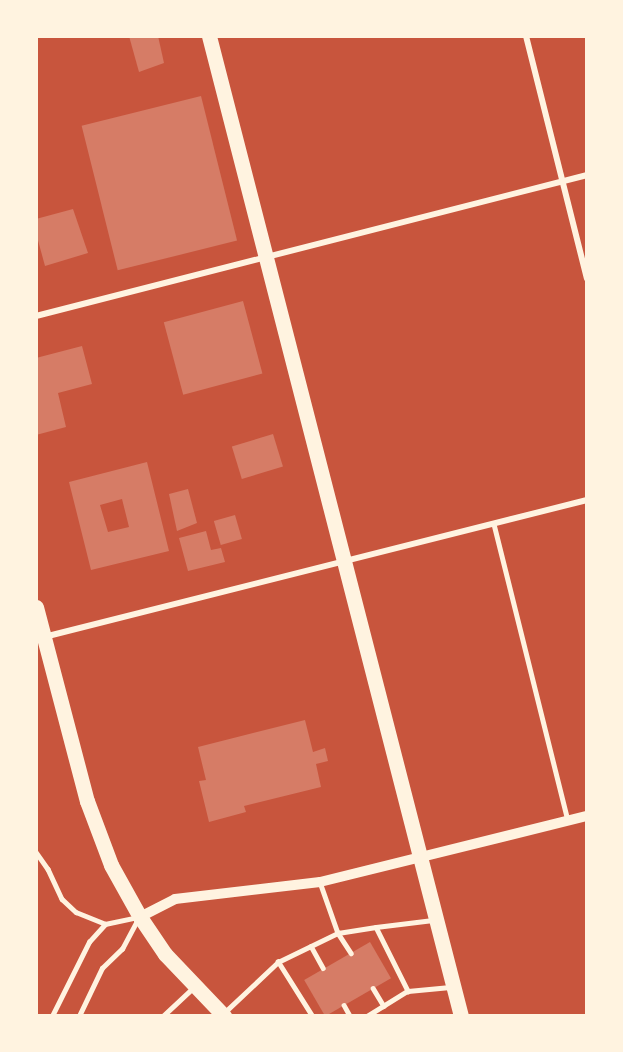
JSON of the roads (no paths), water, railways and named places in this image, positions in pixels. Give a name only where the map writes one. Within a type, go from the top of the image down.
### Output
[{"type":"main road","points":[[209,36],[264,258],[461,1016]]},
{"type":"main road","points":[[36,607],[39,639],[98,833],[122,887],[165,954],[223,1015]]},
{"type":"street","points":[[526,36],[587,278]]},
{"type":"street","points":[[36,316],[587,175]]},
{"type":"street","points":[[39,639],[587,500]]},
{"type":"street","points":[[140,917],[175,899],[320,882],[587,816]]},
{"type":"lane","points":[[494,524],[568,821]]},
{"type":"lane","points":[[36,852],[48,868],[56,889],[76,912],[105,924],[140,917]]},
{"type":"lane","points":[[320,882],[339,933],[351,952]]},
{"type":"lane","points":[[79,1016],[102,968],[122,949],[140,917]]},
{"type":"lane","points":[[223,1015],[278,962],[339,933],[437,919]]},
{"type":"lane","points":[[52,1016],[89,942],[105,924]]},
{"type":"lane","points":[[376,927],[408,991]]},
{"type":"lane","points":[[311,946],[323,968]]},
{"type":"lane","points":[[278,962],[312,1016]]},
{"type":"lane","points":[[163,1016],[194,987]]},
{"type":"lane","points":[[368,1016],[408,991],[454,987]]},
{"type":"lane","points":[[373,988],[384,1006]]},
{"type":"lane","points":[[344,1005],[350,1016]]}]
